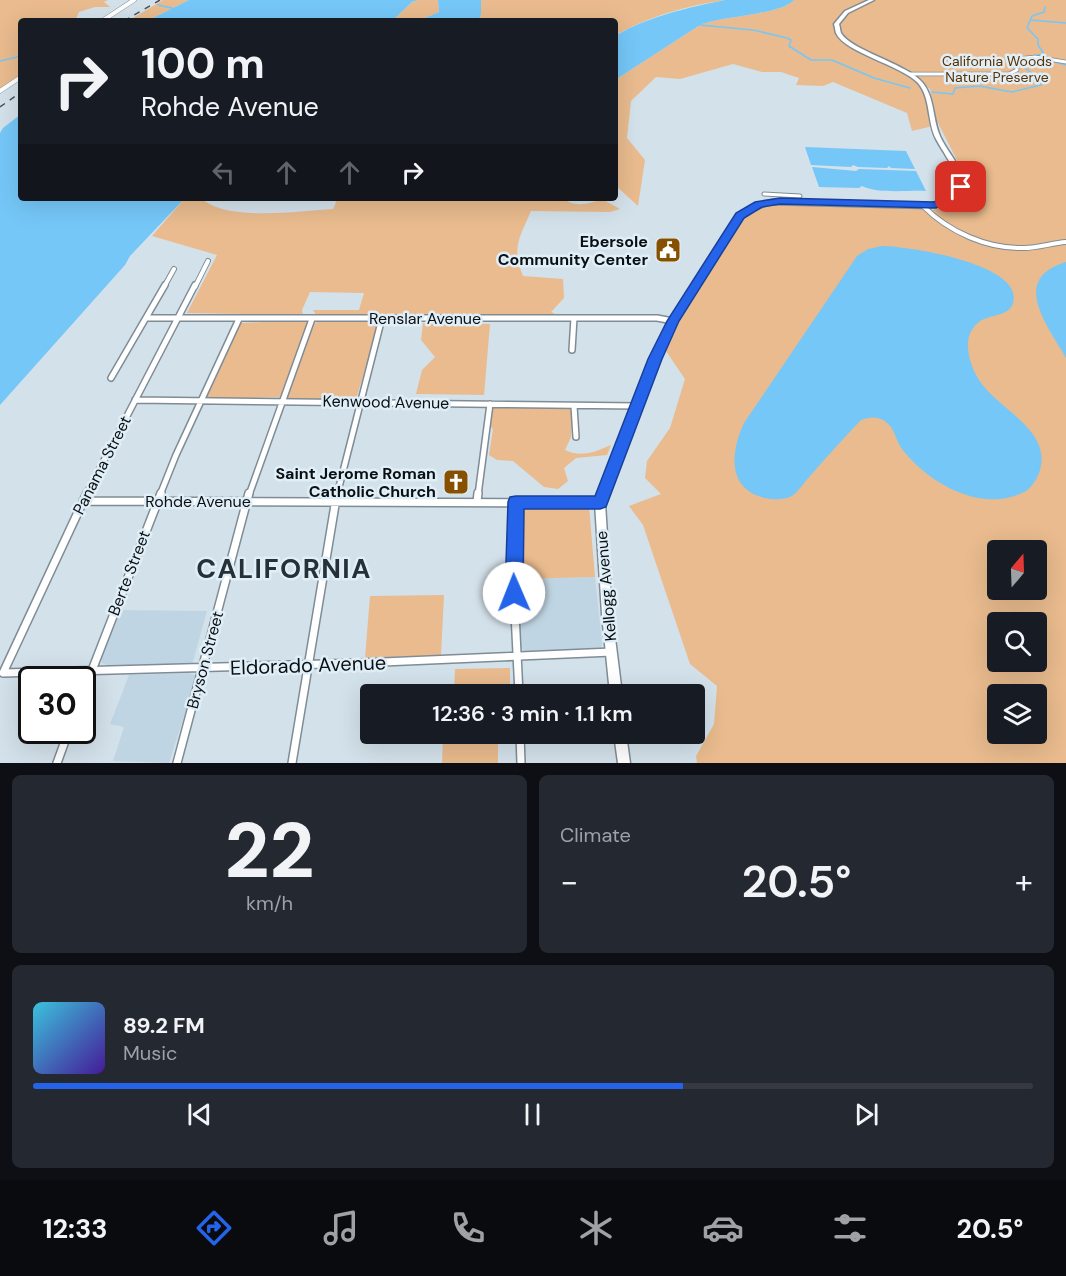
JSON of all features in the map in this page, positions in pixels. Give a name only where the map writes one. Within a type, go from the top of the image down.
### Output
[{"type":"main road","name":"Kellogg Avenue","points":[[615,684],[600,529],[600,502],[655,359],[673,321],[734,223],[752,207],[764,203],[789,201],[923,206],[943,203],[954,197],[960,190],[961,181],[933,126],[926,91],[910,74],[850,46],[839,34],[836,25],[840,16],[851,8],[872,0]]},
{"type":"main road","points":[[621,744],[624,763]]},
{"type":"street","points":[[107,18],[134,0]]},
{"type":"street","points":[[910,74],[1009,74],[1017,70],[1016,58],[1026,57],[1066,62]]},
{"type":"street","points":[[0,91],[18,79]]},
{"type":"street","points":[[764,194],[800,196]]},
{"type":"street","points":[[923,206],[935,219],[948,227],[994,245],[1022,248],[1066,242]]},
{"type":"street","name":"Panama Street","points":[[3,673],[83,501],[208,261]]},
{"type":"street","points":[[111,378],[174,269]]},
{"type":"street","name":"Renslar Avenue","points":[[146,318],[657,318],[673,321]]},
{"type":"street","points":[[292,763],[335,502],[382,318]]},
{"type":"street","points":[[572,350],[574,318]]},
{"type":"street","name":"Berte Street","points":[[95,666],[157,501],[239,319]]},
{"type":"street","name":"Bryson Street","points":[[177,763],[204,668],[246,502],[312,319]]},
{"type":"street","name":"Kenwood Avenue","points":[[135,400],[638,406]]},
{"type":"street","points":[[477,502],[490,404]]},
{"type":"street","points":[[574,406],[576,437]]},
{"type":"street","name":"Rohde Avenue","points":[[83,501],[600,502]]},
{"type":"street","points":[[516,502],[514,563],[518,684]]},
{"type":"street","name":"Eldorado Avenue","points":[[96,671],[612,652]]},
{"type":"street","name":"Eldorado Avenue","points":[[3,673],[18,673]]},
{"type":"street","points":[[57,763],[64,744]]},
{"type":"street","points":[[520,744],[520,763]]},
{"type":"shaded area","points":[[595,577],[601,649],[525,652],[520,647],[518,579]]},
{"type":"shaded area","points":[[117,610],[207,611],[192,665],[109,666],[102,663],[101,657]]},
{"type":"shaded area","points":[[189,673],[197,676],[169,763],[113,761],[124,727],[110,724],[129,675]]},
{"type":"green space","points":[[0,0],[108,0],[104,2],[110,7],[95,7],[79,12],[76,18],[18,18],[18,77],[0,89]]},
{"type":"green space","points":[[163,0],[189,0],[153,18],[133,18]]},
{"type":"green space","points":[[438,0],[439,12],[425,18],[395,18],[412,2]]},
{"type":"green space","points":[[481,0],[725,0],[668,13],[618,34],[618,18],[476,18],[481,14]]},
{"type":"green space","name":"California Woods Nature Preserve","points":[[794,0],[1066,0],[1066,763],[697,763],[696,756],[705,744],[714,724],[717,686],[690,664],[643,525],[629,506],[661,494],[645,478],[647,461],[670,428],[685,379],[666,351],[679,323],[673,321],[734,223],[752,207],[780,201],[923,206],[926,210],[949,206],[968,192],[968,182],[937,121],[930,89],[907,69],[856,46],[837,29],[842,38],[851,46],[902,70],[922,85],[928,99],[933,126],[912,131],[907,113],[833,82],[823,86],[796,85],[799,78],[781,72],[762,72],[733,64],[680,79],[656,77],[631,101],[627,138],[645,160],[638,206],[618,188],[618,78],[700,25],[787,5]]},
{"type":"green space","points":[[182,201],[206,201],[227,210],[245,213],[333,209],[337,201],[567,201],[582,204],[606,201],[620,209],[610,212],[531,211],[518,243],[519,266],[523,276],[563,279],[564,298],[551,312],[557,315],[316,315],[313,310],[359,310],[364,293],[310,292],[302,310],[303,315],[187,313],[217,255],[152,236]]},
{"type":"green space","points":[[305,320],[308,322],[307,327],[281,397],[207,399],[206,394],[241,323]]},
{"type":"green space","points":[[321,320],[377,321],[379,324],[356,399],[288,399],[286,396],[312,325]]},
{"type":"green space","points":[[423,323],[490,324],[484,395],[416,394],[422,370],[435,357],[421,340]]},
{"type":"green space","points":[[494,407],[573,408],[571,437],[565,450],[583,454],[611,445],[607,455],[576,458],[564,468],[568,481],[558,489],[544,487],[513,461],[497,460],[489,455],[493,429],[488,425],[491,409]]},
{"type":"green space","points":[[527,505],[589,506],[595,577],[518,579],[517,513],[521,507]]},
{"type":"green space","points":[[444,595],[441,655],[365,658],[370,596]]},
{"type":"green space","points":[[510,668],[510,684],[454,684],[455,669]]},
{"type":"green space","points":[[443,744],[498,744],[498,763],[442,763]]},
{"type":"water","points":[[189,0],[418,0],[412,2],[395,18],[153,18]]},
{"type":"water","points":[[438,0],[481,0],[479,18],[425,18],[439,12]]},
{"type":"water","points":[[725,0],[794,0],[776,9],[700,25],[618,78],[618,34],[655,18]]},
{"type":"water","points":[[18,116],[18,201],[182,201],[130,256],[125,265],[0,405],[0,133]]},
{"type":"water","points":[[805,147],[906,151],[915,169],[889,166],[887,168],[811,165]]},
{"type":"water","points":[[812,167],[856,171],[859,169],[916,171],[926,191],[884,191],[862,186],[859,188],[819,187]]},
{"type":"water","points":[[882,246],[915,249],[961,260],[1001,278],[1012,289],[1011,308],[979,322],[970,335],[968,350],[979,380],[1022,422],[1039,445],[1042,458],[1039,473],[1034,483],[1026,491],[1009,497],[992,499],[958,492],[941,484],[913,462],[900,446],[889,425],[883,420],[874,418],[861,420],[792,496],[782,499],[765,498],[752,493],[743,486],[738,478],[735,468],[736,445],[744,423],[857,256],[868,249]]},
{"type":"water","points":[[1066,262],[1066,358],[1043,318],[1036,291],[1039,280],[1049,270]]},
{"type":"waterway","points":[[158,5],[172,8]]},
{"type":"waterway","points":[[1031,56],[1044,54],[1038,45],[1038,39],[1027,28],[1032,16],[1044,12],[1045,7]]},
{"type":"waterway","points":[[1031,20],[1066,23]]},
{"type":"waterway","points":[[700,25],[753,30],[787,38],[791,40],[789,46],[811,60],[832,60],[874,78],[910,88]]},
{"type":"waterway","points":[[0,61],[18,57]]},
{"type":"waterway","points":[[932,92],[953,94],[955,88],[979,86],[1012,92],[1041,85],[1040,79],[1019,64],[1024,59]]},
{"type":"waterway","points":[[1029,59],[1039,59]]},
{"type":"waterway","points":[[1055,62],[1066,65]]},
{"type":"railway","points":[[129,18],[160,0]]},
{"type":"railway","points":[[0,107],[18,94]]},
{"type":"place","name":"Ebersole Community Center","points":[[668,250]]},
{"type":"place","name":"Saint Jerome Roman Catholic Church","points":[[456,482]]},
{"type":"district","name":"CALIFORNIA","points":[[284,568]]},
{"type":"route","points":[[514,593],[516,502],[600,502],[655,359],[673,321],[740,216],[752,207],[780,201],[929,206],[949,200],[958,194],[961,187]]}]
